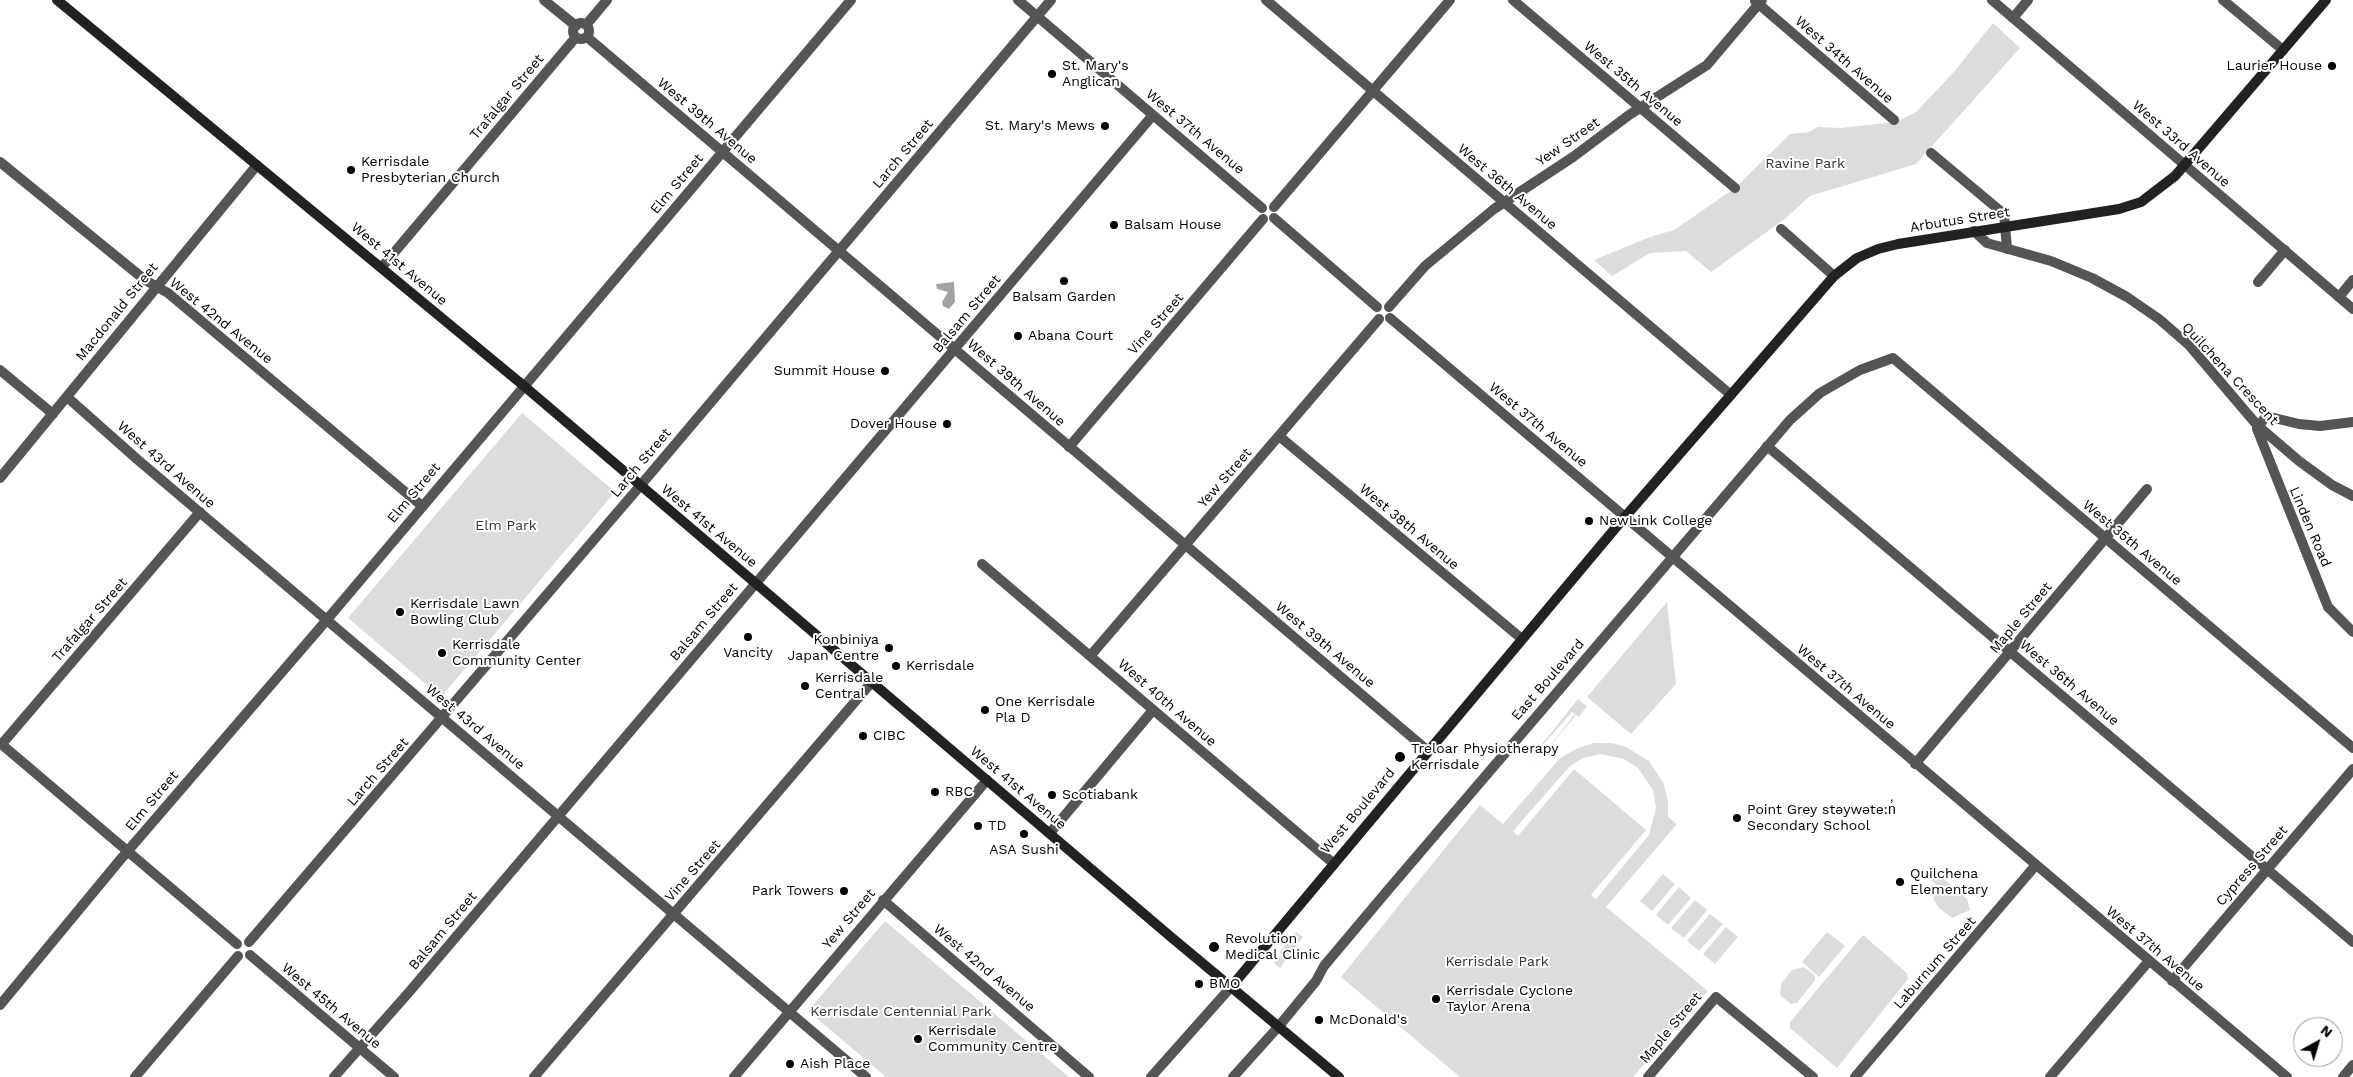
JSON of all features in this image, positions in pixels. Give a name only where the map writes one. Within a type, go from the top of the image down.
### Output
[{"type":"main road","name":"West 41st Avenue","points":[[57,0],[524,386],[871,683],[1339,1077]]},
{"type":"main road","name":"Arbutus Street","points":[[1626,516],[1834,276],[1857,258],[1878,249],[1974,231],[2126,207],[2141,202],[2162,187],[2184,165],[2326,0]]},
{"type":"main road","name":"West Boulevard","points":[[1231,986],[1427,750],[1626,516]]},
{"type":"street","points":[[544,0],[576,26]]},
{"type":"street","points":[[586,25],[607,0]]},
{"type":"street","name":"Elm Street","points":[[0,1005],[128,851],[327,620],[851,0]]},
{"type":"street","name":"West 37th Avenue","points":[[1018,0],[1262,208]]},
{"type":"street","name":"Larch Street","points":[[249,942],[444,718],[1051,0]]},
{"type":"street","name":"West 36th Avenue","points":[[1266,0],[1731,395]]},
{"type":"street","points":[[1274,207],[1450,0]]},
{"type":"street","name":"West 35th Avenue","points":[[1513,0],[1735,188]]},
{"type":"street","name":"West 33rd Avenue","points":[[1992,0],[2353,309]]},
{"type":"street","points":[[2013,18],[2028,0]]},
{"type":"street","points":[[2223,0],[2283,50]]},
{"type":"street","name":"Yew Street","points":[[1389,307],[1425,266],[1504,202],[1574,157],[1641,109],[1708,65],[1758,1]]},
{"type":"street","name":"West 34th Avenue","points":[[1758,1],[1894,120]]},
{"type":"street","points":[[581,23],[586,25],[589,30],[587,36],[582,39],[576,37],[574,32],[576,26],[581,23]]},
{"type":"street","name":"West 39th Avenue","points":[[587,36],[1427,750]]},
{"type":"street","name":"Trafalgar Street","points":[[382,267],[576,37]]},
{"type":"street","name":"Balsam Street","points":[[334,1077],[1153,115]]},
{"type":"street","points":[[1931,153],[2004,214],[2007,249]]},
{"type":"street","name":"West 42nd Avenue","points":[[0,162],[145,280],[168,292],[422,506]]},
{"type":"street","name":"Macdonald Street","points":[[0,478],[257,165]]},
{"type":"street","points":[[1268,205],[1274,207],[1276,212],[1274,218],[1269,221],[1263,219],[1260,214],[1262,208],[1268,205]]},
{"type":"street","points":[[1274,218],[1377,307]]},
{"type":"street","name":"Vine Street","points":[[1069,447],[1263,219]]},
{"type":"street","points":[[1781,228],[1834,276]]},
{"type":"street","name":"Quilchena Crescent","points":[[1974,231],[1987,243],[2051,261],[2092,278],[2127,297],[2159,319],[2189,345],[2257,425],[2299,461],[2332,485],[2353,496]]},
{"type":"street","points":[[2258,282],[2285,250]]},
{"type":"street","points":[[2339,297],[2353,280]]},
{"type":"street","points":[[1383,304],[1389,307],[1392,312],[1384,318],[1376,314],[1377,307],[1383,304]]},
{"type":"street","name":"West 37th Avenue","points":[[1384,318],[1626,516],[1672,558],[2148,962],[2287,1077]]},
{"type":"street","name":"Yew Street","points":[[1091,655],[1279,436],[1384,318]]},
{"type":"street","name":"West 35th Avenue","points":[[1893,358],[2353,748]]},
{"type":"street","name":"East Boulevard","points":[[1233,1077],[1316,981],[1330,958],[1790,420],[1820,392],[1860,370],[1893,358]]},
{"type":"street","points":[[0,370],[53,414]]},
{"type":"street","name":"West 43rd Avenue","points":[[67,396],[200,512],[866,1077]]},
{"type":"street","points":[[2257,425],[2266,416],[2299,424],[2320,426],[2341,425],[2353,422]]},
{"type":"street","name":"Linden Road","points":[[2257,425],[2257,433],[2265,454],[2328,606],[2353,632]]},
{"type":"street","name":"West 38th Avenue","points":[[1279,436],[1522,639]]},
{"type":"street","name":"West 36th Avenue","points":[[1767,446],[2353,942]]},
{"type":"street","name":"Maple Street","points":[[1915,764],[2147,489]]},
{"type":"street","name":"Trafalgar Street","points":[[1,744],[200,512]]},
{"type":"street","name":"West 40th Avenue","points":[[982,564],[1333,863]]},
{"type":"street","name":"Vine Street","points":[[534,1077],[871,683]]},
{"type":"street","points":[[1050,833],[1153,710]]},
{"type":"street","points":[[1,744],[237,944]]},
{"type":"street","name":"Cypress Street","points":[[2172,981],[2353,769]]},
{"type":"street","name":"Yew Street","points":[[734,1077],[987,780]]},
{"type":"street","name":"Laburnum Street","points":[[1855,1077],[2035,866]]},
{"type":"street","name":"West 42nd Avenue","points":[[883,900],[1089,1077]]},
{"type":"street","points":[[243,941],[249,942],[252,948],[250,955],[244,958],[238,956],[235,950],[237,944],[243,941]]},
{"type":"street","name":"West 45th Avenue","points":[[250,955],[394,1077]]},
{"type":"street","points":[[135,1077],[238,956]]},
{"type":"street","points":[[2050,1077],[2148,962]]},
{"type":"street","name":"West Boulevard","points":[[1151,1077],[1231,986]]},
{"type":"street","name":"Maple Street","points":[[1648,1077],[1716,997],[1813,1077]]},
{"type":"street","points":[[2343,1077],[2353,1065]]},
{"type":"green space","name":"Ravine Park","points":[[1993,23],[2020,48],[1916,164],[1810,196],[1786,218],[1711,272],[1686,251],[1650,253],[1612,276],[1594,260],[1650,237],[1674,230],[1735,188],[1790,134],[1809,132],[1818,127],[1840,128],[1896,122],[1916,112],[1953,73]]},
{"type":"green space","name":"Elm Park","points":[[522,413],[615,492],[441,697],[348,618]]},
{"type":"green space","points":[[1667,602],[1676,684],[1631,734],[1587,697]]},
{"type":"green space","points":[[1578,699],[1587,706],[1579,717],[1576,715],[1532,768],[1575,714],[1572,712],[1526,764]]},
{"type":"green space","name":"Kerrisdale Park","points":[[1594,743],[1612,743],[1626,747],[1649,761],[1664,784],[1668,803],[1668,817],[1677,824],[1606,907],[1708,991],[1633,1077],[1460,1077],[1341,977],[1480,805],[1503,824],[1560,758],[1576,749]],"holes":[[[1600,754],[1624,759],[1638,768],[1653,790],[1656,808],[1649,835],[1596,899],[1591,895],[1646,830],[1574,769],[1518,836],[1513,831],[1570,766],[1583,758]]]},
{"type":"green space","points":[[1931,868],[1967,899],[1970,910],[1952,918],[1939,908],[1933,899],[1939,887],[1925,875]]},
{"type":"green space","points":[[1663,874],[1675,884],[1652,911],[1640,901]]},
{"type":"green space","points":[[1679,887],[1691,898],[1668,925],[1656,915]]},
{"type":"green space","points":[[1695,900],[1707,910],[1684,938],[1671,928]]},
{"type":"green space","points":[[1710,914],[1723,924],[1699,951],[1687,941]]},
{"type":"green space","name":"Kerrisdale Centennial Park","points":[[885,921],[1069,1077],[886,1077],[808,1011]]},
{"type":"green space","points":[[1726,927],[1738,937],[1715,964],[1703,954]]},
{"type":"green space","points":[[1296,932],[1303,937],[1280,968],[1274,963],[1281,955],[1279,953]]},
{"type":"green space","points":[[1827,932],[1845,946],[1819,977],[1802,962]]},
{"type":"green space","points":[[1863,935],[1907,973],[1908,979],[1837,1068],[1790,1028],[1790,1022]]},
{"type":"green space","points":[[1804,967],[1815,976],[1815,980],[1797,1003],[1791,1004],[1780,995],[1781,984],[1792,970]]},
{"type":"shaded area","points":[[954,282],[955,302],[949,309],[943,306],[942,302],[948,292],[937,289],[936,284]]},
{"type":"place","name":"Laurier House","points":[[2332,66]]},
{"type":"place","name":"St. Mary's Anglican","points":[[1052,74]]},
{"type":"place","name":"St. Mary's Mews","points":[[1105,126]]},
{"type":"place","name":"Kerrisdale Presbyterian Church","points":[[351,170]]},
{"type":"place","name":"Balsam House","points":[[1114,225]]},
{"type":"place","name":"Balsam Garden","points":[[1064,281]]},
{"type":"place","name":"Abana Court","points":[[1018,336]]},
{"type":"place","name":"Summit House","points":[[885,371]]},
{"type":"place","name":"Dover House","points":[[947,424]]},
{"type":"place","name":"NewLink College","points":[[1589,521]]},
{"type":"place","name":"Kerrisdale Lawn Bowling Club","points":[[400,612]]},
{"type":"place","name":"Vancity","points":[[748,637]]},
{"type":"place","name":"Konbiniya Japan Centre","points":[[889,648]]},
{"type":"place","name":"Kerrisdale Community Center","points":[[442,653]]},
{"type":"place","name":"Kerrisdale","points":[[896,666]]},
{"type":"place","name":"Kerrisdale Central","points":[[805,686]]},
{"type":"place","name":"One Kerrisdale Pla D","points":[[985,710]]},
{"type":"place","name":"CIBC","points":[[863,736]]},
{"type":"place","name":"Treloar Physiotherapy Kerrisdale","points":[[1400,757]]},
{"type":"place","name":"RBC","points":[[935,792]]},
{"type":"place","name":"Scotiabank","points":[[1052,795]]},
{"type":"place","name":"Point Grey stəywəte:n̓ Secondary School","points":[[1737,818]]},
{"type":"place","name":"TD","points":[[978,826]]},
{"type":"place","name":"ASA Sushi","points":[[1024,834]]},
{"type":"place","name":"Quilchena Elementary","points":[[1900,882]]},
{"type":"place","name":"Park Towers","points":[[844,891]]},
{"type":"place","name":"Revolution Medical Clinic","points":[[1214,947]]},
{"type":"place","name":"BMO","points":[[1199,984]]},
{"type":"place","name":"Kerrisdale Cyclone Taylor Arena","points":[[1436,999]]},
{"type":"place","name":"McDonald's","points":[[1319,1020]]},
{"type":"place","name":"Kerrisdale Community Centre","points":[[918,1039]]},
{"type":"place","name":"Aish Place","points":[[790,1064]]}]
